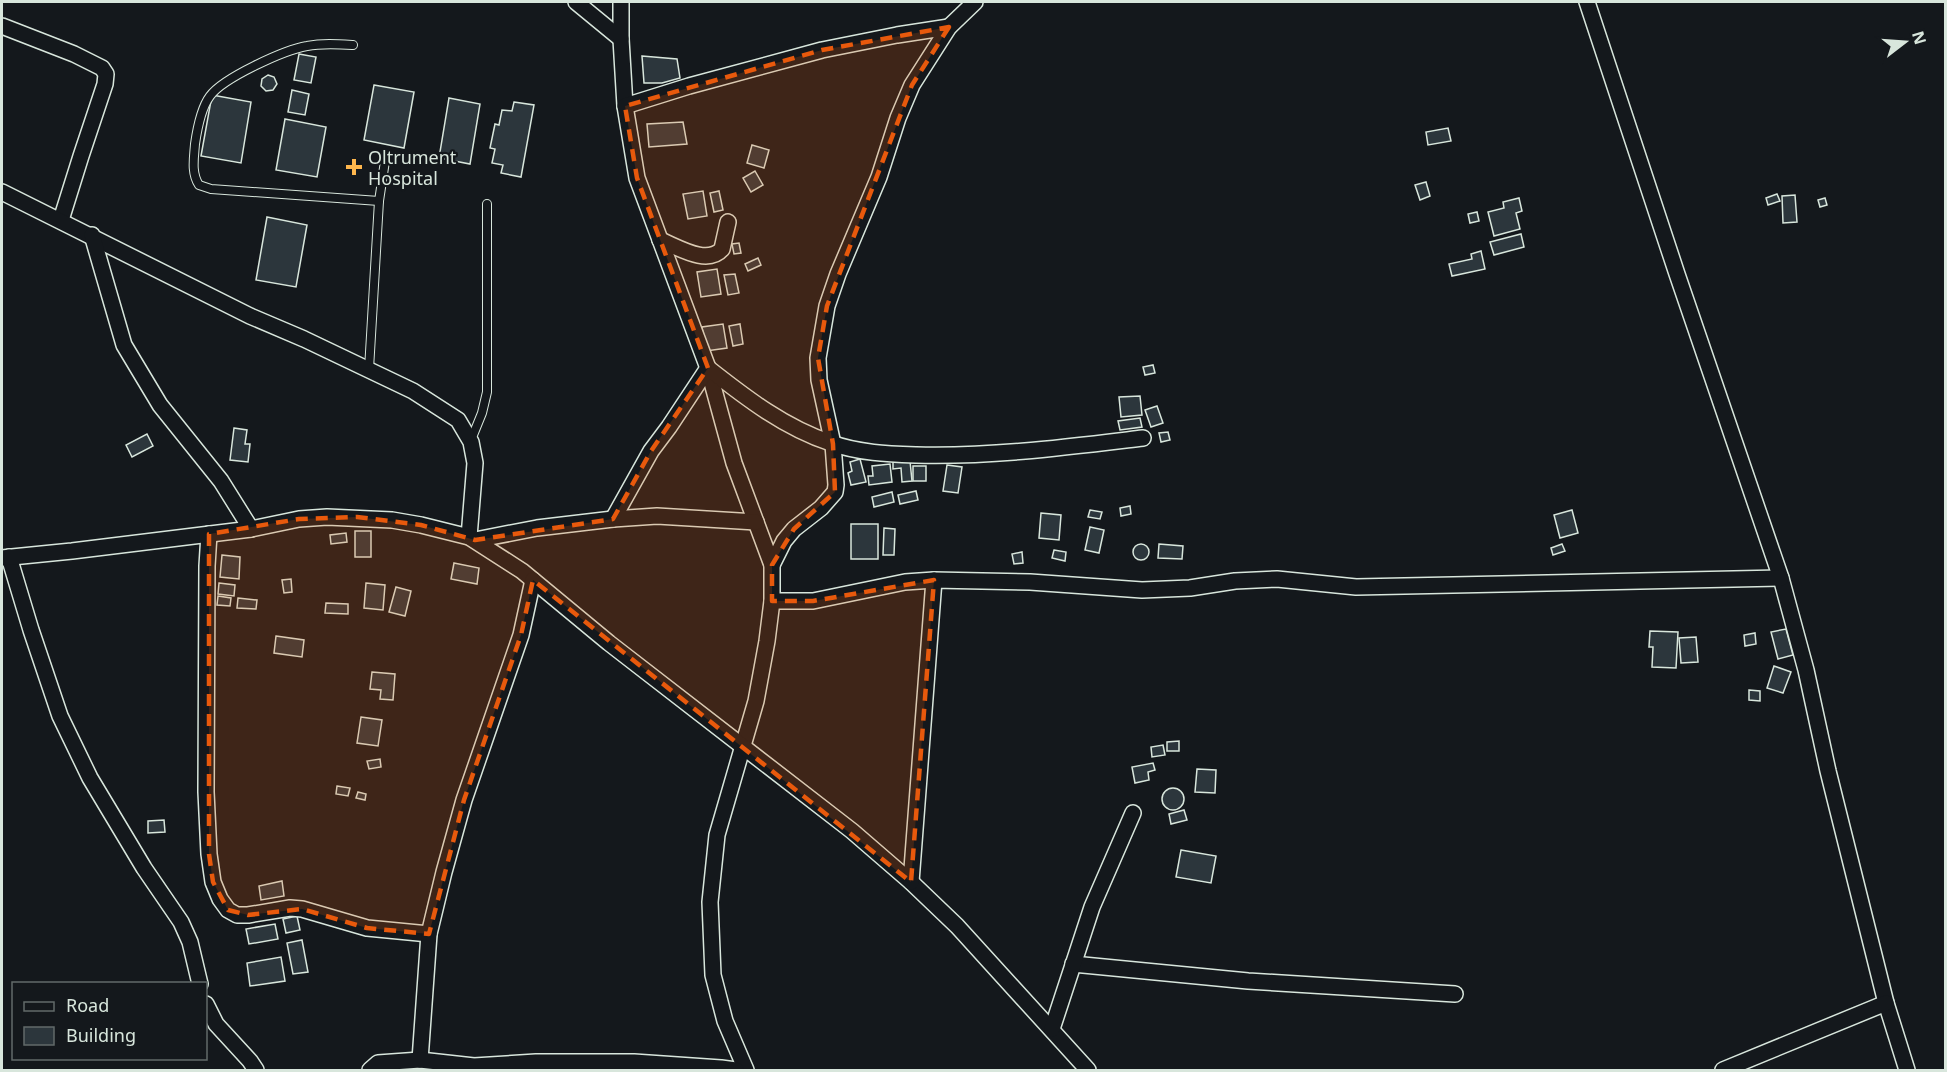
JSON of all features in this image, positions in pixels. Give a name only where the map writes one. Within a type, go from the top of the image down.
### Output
[{"type":"street","points":[[576,2],[621,39]]},
{"type":"street","points":[[621,2],[625,106],[637,177],[708,368],[734,462],[772,565],[772,601],[756,701],[717,835],[710,902],[713,975],[724,1021],[746,1071]]},
{"type":"street","points":[[772,565],[794,529],[821,508],[835,492],[833,444],[819,380],[818,358],[827,306],[879,177],[898,118],[912,85],[949,27],[975,2]]},
{"type":"street","points":[[1587,2],[1781,578],[1806,670],[1828,771],[1886,1003],[1907,1071]]},
{"type":"street","points":[[2,26],[74,54],[102,68],[106,74],[105,84],[61,220]]},
{"type":"street","points":[[625,106],[822,50],[897,34],[949,27]]},
{"type":"street","points":[[2,192],[250,316],[369,369],[413,391],[458,420],[471,442],[475,463],[472,538]]},
{"type":"street","points":[[660,240],[694,254],[712,256],[722,249],[728,222]]},
{"type":"street","points":[[92,235],[123,345],[159,405],[221,481],[251,529]]},
{"type":"street","points":[[708,368],[740,394],[790,427],[833,444],[878,454],[970,456],[1143,438]]},
{"type":"street","points":[[613,519],[651,451],[669,428],[708,368]]},
{"type":"street","points":[[472,538],[537,528],[657,516],[756,522]]},
{"type":"street","points":[[200,982],[190,942],[181,922],[144,868],[90,778],[60,716],[5,557],[251,529],[299,519],[357,517],[392,520],[472,538],[533,580],[609,643],[852,831],[911,882],[957,927],[1088,1071]]},
{"type":"street","points":[[209,534],[206,792],[209,854],[213,882],[220,899],[228,910],[237,915],[290,908],[302,909],[367,928],[429,934]]},
{"type":"street","points":[[772,601],[813,601],[905,582],[934,580],[1030,582],[1142,590],[1190,588],[1235,581],[1276,579],[1356,586],[1781,578]]},
{"type":"street","points":[[420,1060],[429,934],[464,800],[521,635],[533,580]]},
{"type":"street","points":[[911,882],[934,580]]},
{"type":"street","points":[[1052,1029],[1092,907],[1133,813]]},
{"type":"street","points":[[1073,964],[1248,981],[1455,994]]},
{"type":"street","points":[[1723,1071],[1886,1003]]},
{"type":"street","points":[[207,1006],[216,1024],[250,1061],[256,1071]]},
{"type":"street","points":[[369,1071],[378,1063],[420,1060],[437,1066],[536,1062],[634,1062],[736,1071]]},
{"type":"lane","points":[[353,45],[324,43],[288,51],[238,75],[213,91],[207,99],[196,139],[195,179],[199,185],[211,189],[379,201]]},
{"type":"lane","points":[[369,369],[379,201],[385,161]]},
{"type":"lane","points":[[471,442],[482,414],[487,392],[487,204]]},
{"type":"highlighted area","points":[[949,27],[912,85],[827,306],[818,358],[833,444],[835,492],[794,529],[772,565],[772,601],[813,601],[934,580],[911,882],[533,580],[521,635],[464,800],[429,934],[367,928],[302,909],[248,915],[228,910],[213,882],[209,854],[209,534],[299,519],[357,517],[421,525],[475,540],[613,519],[651,451],[708,368],[637,178],[625,106],[822,50]]},
{"type":"building","points":[[299,54],[316,57],[311,83],[294,80]]},
{"type":"building","points":[[642,56],[677,59],[680,78],[662,83],[644,83]]},
{"type":"building","points":[[268,75],[274,77],[277,84],[273,90],[266,91],[261,86],[262,79]]},
{"type":"building","points":[[374,85],[414,92],[404,148],[364,140]]},
{"type":"building","points":[[292,90],[309,94],[305,115],[288,112]]},
{"type":"building","points":[[212,95],[251,102],[241,163],[201,156]]},
{"type":"building","points":[[449,98],[480,104],[470,164],[439,158]]},
{"type":"building","points":[[514,102],[534,105],[521,177],[501,173],[503,165],[492,163],[495,149],[490,148],[495,124],[499,125],[502,110],[512,111]]},
{"type":"building","points":[[285,119],[326,127],[317,177],[276,170]]},
{"type":"building","points":[[683,122],[687,144],[649,147],[647,124]]},
{"type":"building","points":[[1448,128],[1451,141],[1428,145],[1426,132]]},
{"type":"building","points":[[752,145],[769,150],[764,168],[747,163]]},
{"type":"building","points":[[755,171],[763,185],[751,192],[743,178]]},
{"type":"building","points":[[1426,182],[1430,196],[1420,200],[1415,185]]},
{"type":"building","points":[[703,191],[707,216],[688,219],[683,194]]},
{"type":"building","points":[[719,191],[723,210],[714,212],[710,193]]},
{"type":"building","points":[[1777,194],[1780,201],[1768,205],[1766,198]]},
{"type":"building","points":[[1795,195],[1797,222],[1783,223],[1782,196]]},
{"type":"building","points":[[1519,198],[1522,211],[1516,213],[1520,229],[1494,236],[1488,212],[1504,208],[1503,202]]},
{"type":"building","points":[[1825,198],[1827,205],[1820,207],[1818,200]]},
{"type":"building","points":[[1477,212],[1479,221],[1470,223],[1468,214]]},
{"type":"building","points":[[267,217],[307,225],[296,287],[256,280]]},
{"type":"building","points":[[1521,234],[1524,247],[1494,255],[1490,242]]},
{"type":"building","points":[[739,243],[741,253],[734,254],[732,244]]},
{"type":"building","points":[[1481,251],[1485,269],[1452,276],[1449,264],[1472,259],[1471,254]]},
{"type":"building","points":[[758,258],[761,265],[748,271],[745,264]]},
{"type":"building","points":[[717,269],[721,294],[701,297],[697,272]]},
{"type":"building","points":[[735,274],[739,293],[728,295],[724,275]]},
{"type":"building","points":[[723,324],[727,348],[706,351],[702,327]]},
{"type":"building","points":[[740,324],[743,344],[733,346],[729,326]]},
{"type":"building","points":[[1153,365],[1155,373],[1145,375],[1143,367]]},
{"type":"building","points":[[1140,396],[1142,415],[1121,417],[1119,397]]},
{"type":"building","points":[[1157,406],[1163,423],[1151,427],[1145,410]]},
{"type":"building","points":[[1140,418],[1142,427],[1120,430],[1118,421]]},
{"type":"building","points":[[234,428],[247,430],[245,444],[250,444],[248,462],[230,460]]},
{"type":"building","points":[[1168,432],[1170,440],[1161,442],[1159,433]]},
{"type":"building","points":[[147,434],[153,446],[132,457],[126,445]]},
{"type":"building","points":[[860,459],[866,482],[851,485],[848,473],[852,471],[850,462]]},
{"type":"building","points":[[910,461],[912,481],[902,482],[901,468],[893,469],[893,462]]},
{"type":"building","points":[[890,464],[892,482],[869,485],[868,476],[873,476],[872,466]]},
{"type":"building","points":[[947,465],[962,467],[958,493],[943,491]]},
{"type":"building","points":[[913,466],[926,466],[926,481],[913,481]]},
{"type":"building","points":[[916,491],[918,500],[900,504],[898,495]]},
{"type":"building","points":[[892,492],[894,502],[874,507],[872,497]]},
{"type":"building","points":[[1130,506],[1131,514],[1121,516],[1120,508]]},
{"type":"building","points":[[1090,510],[1102,512],[1100,519],[1088,517]]},
{"type":"building","points":[[1572,510],[1578,533],[1560,538],[1554,515]]},
{"type":"building","points":[[1041,513],[1061,515],[1059,540],[1039,538]]},
{"type":"building","points":[[851,524],[878,524],[878,559],[851,559]]},
{"type":"building","points":[[1090,527],[1104,530],[1099,553],[1085,550]]},
{"type":"building","points":[[884,528],[895,529],[894,555],[883,555]]},
{"type":"building","points":[[355,531],[371,531],[371,557],[355,557]]},
{"type":"building","points":[[346,533],[347,542],[331,544],[330,535]]},
{"type":"building","points":[[1141,544],[1149,552],[1141,560],[1133,552]]},
{"type":"building","points":[[1159,544],[1183,546],[1182,559],[1158,558]]},
{"type":"building","points":[[1562,544],[1565,551],[1553,555],[1551,548]]},
{"type":"building","points":[[1054,550],[1066,552],[1065,561],[1052,558]]},
{"type":"building","points":[[1022,552],[1023,563],[1014,564],[1012,554]]},
{"type":"building","points":[[222,555],[240,557],[239,579],[220,577]]},
{"type":"building","points":[[454,563],[479,568],[477,584],[451,579]]},
{"type":"building","points":[[291,579],[292,592],[284,593],[282,580]]},
{"type":"building","points":[[219,583],[235,585],[234,596],[218,594]]},
{"type":"building","points":[[366,583],[385,585],[383,610],[364,608]]},
{"type":"building","points":[[396,587],[411,591],[405,616],[389,612]]},
{"type":"building","points":[[218,596],[231,598],[230,606],[217,605]]},
{"type":"building","points":[[238,598],[257,600],[256,609],[237,608]]},
{"type":"building","points":[[326,603],[348,604],[348,614],[325,613]]},
{"type":"building","points":[[1786,629],[1793,655],[1778,659],[1771,632]]},
{"type":"building","points":[[1650,631],[1678,632],[1676,668],[1652,667],[1653,647],[1649,647]]},
{"type":"building","points":[[1755,633],[1756,644],[1745,646],[1744,635]]},
{"type":"building","points":[[276,636],[304,640],[302,657],[274,653]]},
{"type":"building","points":[[1696,637],[1698,662],[1681,663],[1679,638]]},
{"type":"building","points":[[1774,666],[1791,672],[1783,693],[1767,688]]},
{"type":"building","points":[[372,672],[395,674],[393,700],[380,699],[381,690],[370,689]]},
{"type":"building","points":[[1749,690],[1760,691],[1760,701],[1749,700]]},
{"type":"building","points":[[361,717],[382,720],[378,746],[357,743]]},
{"type":"building","points":[[1179,741],[1179,751],[1167,751],[1167,742]]},
{"type":"building","points":[[1163,745],[1165,755],[1152,757],[1151,747]]},
{"type":"building","points":[[380,759],[381,767],[369,769],[367,761]]},
{"type":"building","points":[[1153,763],[1155,770],[1148,772],[1149,780],[1135,783],[1132,767]]},
{"type":"building","points":[[1197,769],[1216,770],[1215,793],[1195,792]]},
{"type":"building","points":[[337,786],[350,788],[348,796],[336,794]]},
{"type":"building","points":[[1173,788],[1181,791],[1184,799],[1181,807],[1173,810],[1165,807],[1162,799],[1165,791]]},
{"type":"building","points":[[358,792],[366,794],[365,800],[356,798]]},
{"type":"building","points":[[1184,810],[1187,820],[1171,824],[1169,814]]},
{"type":"building","points":[[164,820],[165,832],[148,833],[148,821]]},
{"type":"building","points":[[1181,850],[1216,856],[1211,883],[1176,877]]},
{"type":"building","points":[[282,881],[284,896],[261,900],[259,886]]},
{"type":"building","points":[[297,916],[300,930],[286,933],[283,919]]},
{"type":"building","points":[[275,924],[278,939],[249,944],[246,929]]},
{"type":"building","points":[[302,940],[308,972],[293,974],[287,943]]},
{"type":"building","points":[[281,957],[285,981],[250,986],[247,963]]},
{"type":"place","name":"Oltrument Hospital","points":[[354,167]]}]
